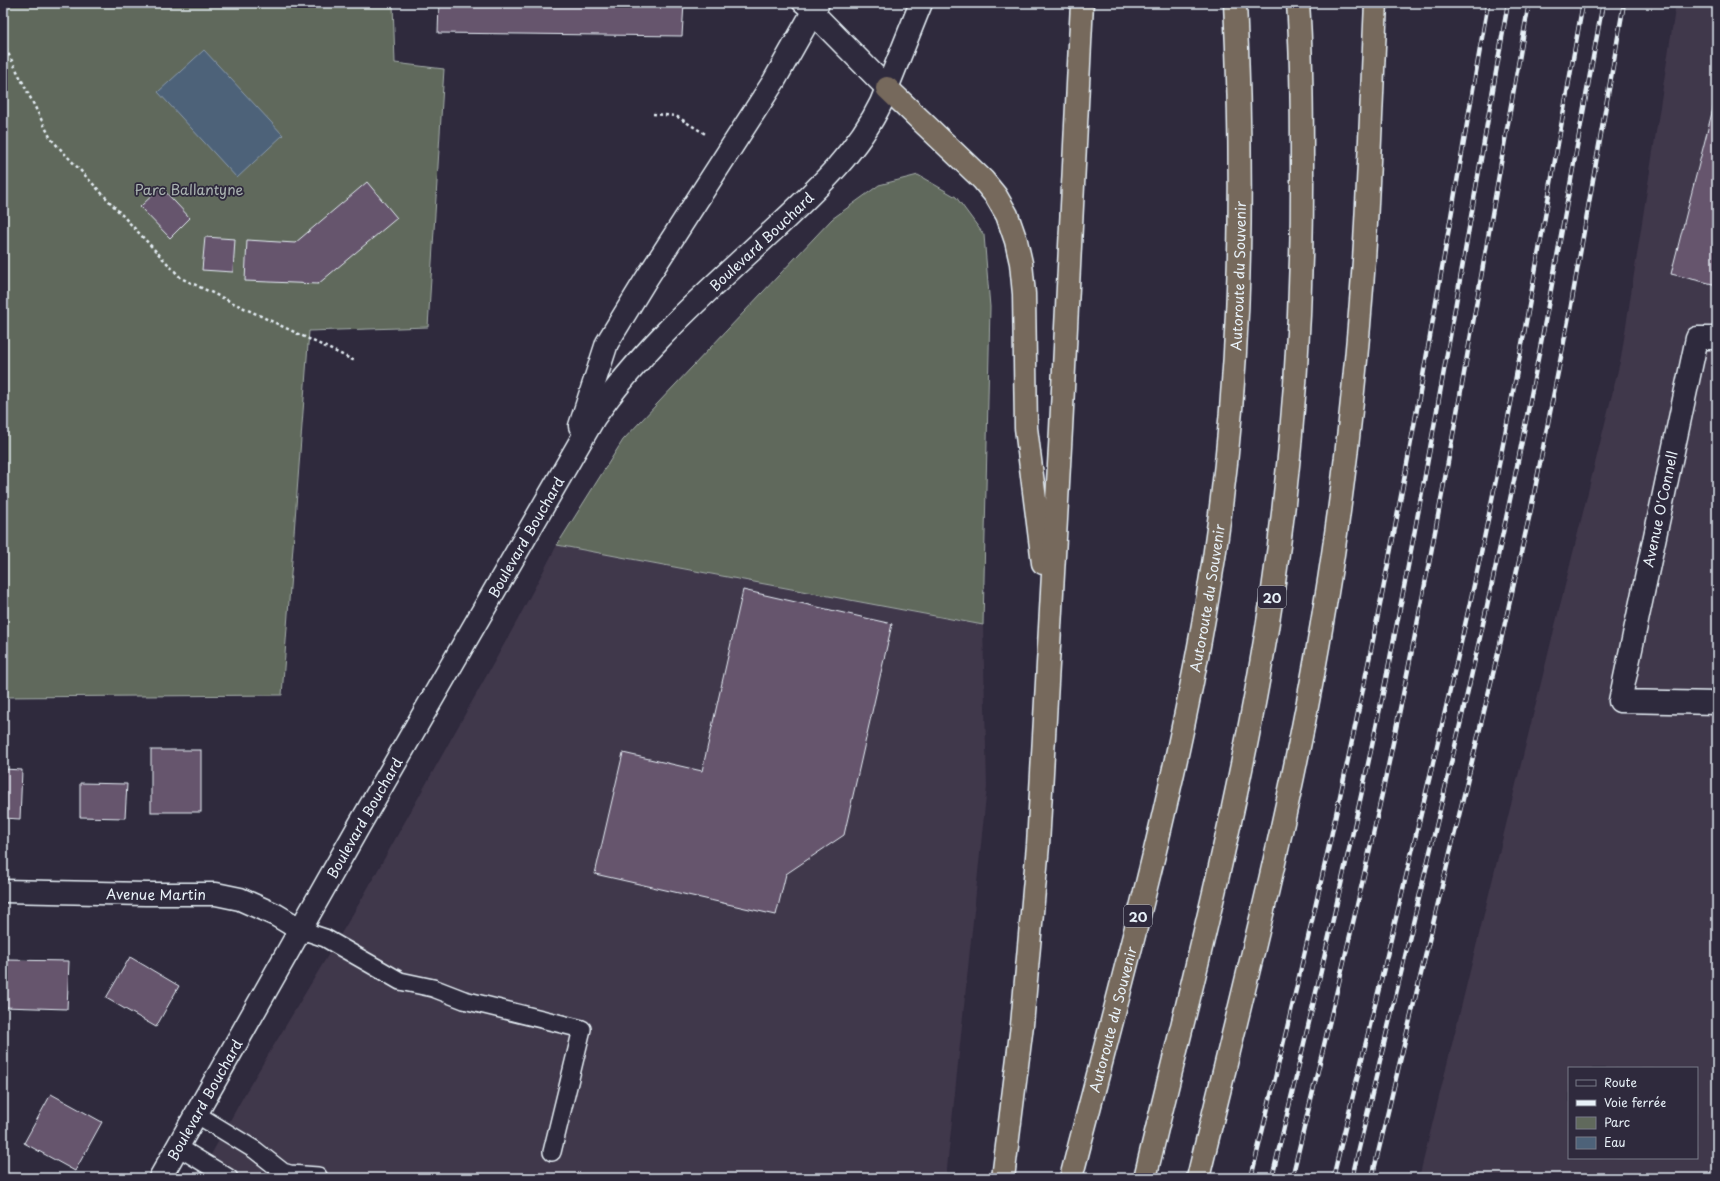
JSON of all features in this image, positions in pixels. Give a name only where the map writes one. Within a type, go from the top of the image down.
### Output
[{"type":"highway","points":[[1003,1178],[1017,1072],[1031,928],[1042,774],[1082,3]]},
{"type":"highway","name":"Autoroute du Souvenir","points":[[1071,1178],[1135,930],[1172,775],[1212,572],[1226,457],[1236,345],[1240,141],[1235,3]]},
{"type":"highway","name":"20","points":[[1145,1178],[1230,823],[1259,676],[1271,606],[1295,388],[1300,309],[1302,136],[1298,3]]},
{"type":"highway","points":[[1198,1178],[1290,795],[1326,603],[1344,471],[1357,343],[1366,212],[1376,3]]},
{"type":"highway","points":[[887,88],[983,180],[996,196],[1007,215],[1016,241],[1021,263],[1024,294],[1026,428],[1050,615]]},
{"type":"main road","name":"Boulevard Bouchard","points":[[160,1178],[569,459],[608,397],[652,345],[816,190],[861,136],[875,117],[921,3]]},
{"type":"main road","name":"Boulevard Bouchard","points":[[569,459],[607,343],[645,281],[756,112],[811,6]]},
{"type":"main road","points":[[811,6],[887,88]]},
{"type":"main road","name":"Avenue O'Connell","points":[[1717,338],[1697,338],[1620,701],[1717,703]]},
{"type":"main road","name":"Avenue Martin","points":[[3,891],[146,894],[194,893],[227,895],[260,907],[301,930]]},
{"type":"lane","points":[[301,930],[325,938],[400,981],[432,988],[464,1000],[582,1029],[552,1152]]},
{"type":"lane","points":[[196,1114],[256,1150],[283,1172],[318,1176]]},
{"type":"lane","points":[[178,1147],[229,1178]]},
{"type":"path","points":[[3,6],[8,3]]},
{"type":"path","points":[[3,43],[51,139],[181,278],[354,361]]},
{"type":"path","points":[[653,114],[676,116],[709,136]]},
{"type":"shaded area","points":[[1676,3],[1717,3],[1717,1178],[1419,1178],[1621,358]]},
{"type":"shaded area","points":[[557,545],[983,625],[987,787],[946,1178],[198,1178],[247,1090],[360,902],[516,623]]},
{"type":"green space","name":"Parc Ballantyne","points":[[3,3],[393,3],[395,63],[444,69],[428,327],[309,331],[282,695],[3,697]]},
{"type":"green space","points":[[918,175],[956,197],[984,235],[990,307],[983,625],[557,545],[623,440],[832,219],[879,185]]},
{"type":"water","points":[[204,50],[283,135],[237,178],[158,92]]},
{"type":"building","points":[[439,3],[684,3],[682,36],[438,33]]},
{"type":"building","points":[[1717,93],[1717,285],[1671,274]]},
{"type":"building","points":[[367,182],[397,218],[318,284],[245,281],[247,240],[295,243]]},
{"type":"building","points":[[161,187],[190,218],[170,238],[140,207]]},
{"type":"building","points":[[205,237],[235,239],[233,272],[202,270]]},
{"type":"building","points":[[743,590],[892,624],[844,835],[786,874],[776,915],[595,874],[623,753],[702,771]]},
{"type":"building","points":[[151,750],[201,750],[201,812],[151,812]]},
{"type":"building","points":[[3,769],[22,770],[20,819],[3,818]]},
{"type":"building","points":[[80,783],[127,784],[125,818],[80,817]]},
{"type":"building","points":[[130,957],[179,986],[156,1027],[106,998]]},
{"type":"building","points":[[5,960],[69,961],[67,1009],[3,1007]]},
{"type":"building","points":[[51,1094],[102,1122],[75,1171],[24,1143]]},
{"type":"railway","points":[[1251,1178],[1317,900],[1377,620],[1421,389],[1488,3]]},
{"type":"railway","points":[[1272,1178],[1341,885],[1398,620],[1431,444],[1508,3]]},
{"type":"railway","points":[[1292,1178],[1374,831],[1417,625],[1467,359],[1529,3]]},
{"type":"railway","points":[[1333,1178],[1461,643],[1493,497],[1520,356],[1583,3]]},
{"type":"railway","points":[[1352,1178],[1455,748],[1494,576],[1548,307],[1603,3]]},
{"type":"railway","points":[[1372,1178],[1499,649],[1531,509],[1570,311],[1624,3]]}]
